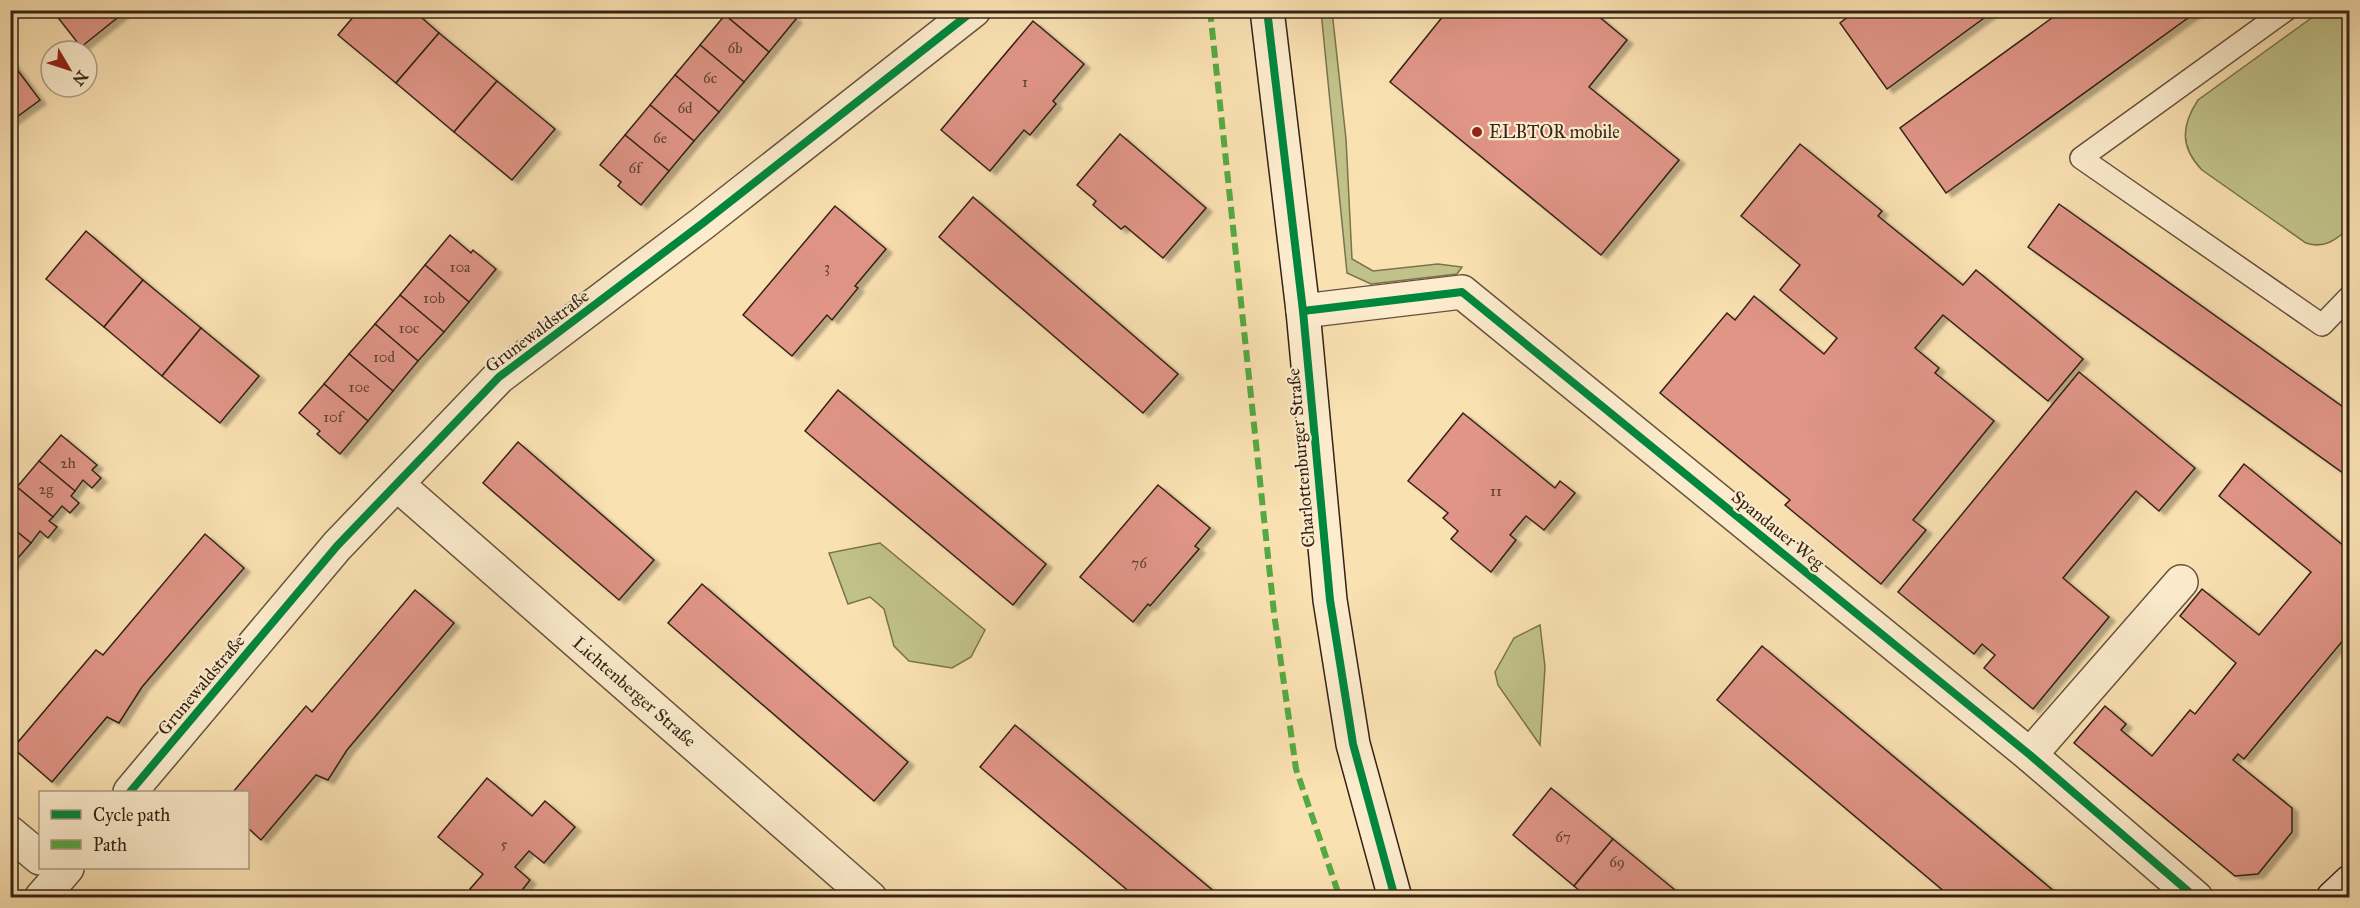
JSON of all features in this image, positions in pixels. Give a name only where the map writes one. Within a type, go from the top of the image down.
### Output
[{"type":"street","name":"Grunewaldstraße","points":[[131,791],[337,546],[398,485],[499,377],[703,224],[974,10]]},
{"type":"street","name":"Charlottenburger Straße","points":[[1267,10],[1303,311],[1329,600],[1353,744],[1395,897]]},
{"type":"street","name":"Spandauer Weg","points":[[1303,311],[1462,292],[2030,755],[2195,897]]},
{"type":"street","name":"Lichtenberger Straße","points":[[398,485],[870,897]]},
{"type":"street","points":[[2030,755],[2181,582]]},
{"type":"street","points":[[10,833],[39,861]]},
{"type":"street","points":[[2333,897],[2349,882]]},
{"type":"lane","points":[[2286,10],[2081,158],[2322,325],[2349,296]]},
{"type":"green space","points":[[1321,11],[1332,11],[1346,139],[1352,259],[1373,271],[1438,264],[1462,267],[1457,274],[1371,284],[1347,273]]},
{"type":"green space","points":[[2321,11],[2350,11],[2349,228],[2334,240],[2312,245],[2202,170],[2190,153],[2185,136],[2188,119],[2198,100]]},
{"type":"green space","points":[[880,543],[985,630],[971,657],[952,668],[909,661],[894,646],[884,609],[870,597],[848,604],[829,553]]},
{"type":"green space","points":[[1540,625],[1545,667],[1540,745],[1498,685],[1495,672],[1514,638]]},
{"type":"building","points":[[52,10],[119,10],[122,14],[91,39],[75,39]]},
{"type":"building","points":[[359,10],[413,10],[439,33],[396,83],[338,35]]},
{"type":"building","points":[[729,10],[786,10],[796,19],[769,52],[725,15]]},
{"type":"building","points":[[1448,10],[1591,10],[1627,40],[1589,87],[1679,160],[1601,255],[1390,82]]},
{"type":"building","points":[[1857,10],[1995,10],[1887,89],[1840,23]]},
{"type":"building","points":[[2063,10],[2199,10],[1946,193],[1900,128]]},
{"type":"building","points":[[725,15],[769,52],[744,82],[700,45]]},
{"type":"building","points":[[1033,21],[1084,64],[1053,101],[1056,104],[1030,135],[1024,130],[990,171],[941,130]]},
{"type":"building","points":[[439,33],[497,81],[454,132],[396,83]]},
{"type":"building","points":[[700,45],[744,82],[719,112],[675,75]]},
{"type":"building","points":[[10,60],[40,100],[10,122]]},
{"type":"building","points":[[675,75],[719,112],[694,141],[650,105]]},
{"type":"building","points":[[497,81],[555,129],[512,180],[454,132]]},
{"type":"building","points":[[650,105],[694,141],[669,171],[625,135]]},
{"type":"building","points":[[1120,134],[1206,208],[1163,258],[1125,226],[1121,229],[1093,205],[1096,201],[1077,185]]},
{"type":"building","points":[[625,135],[669,171],[641,205],[618,186],[621,182],[600,165]]},
{"type":"building","points":[[1800,144],[1882,211],[1878,216],[1963,285],[1976,270],[2083,359],[2048,401],[1943,315],[1915,348],[1939,368],[1935,373],[1994,421],[1913,520],[1926,530],[1881,584],[1785,505],[1790,500],[1660,393],[1727,313],[1735,320],[1754,296],[1824,354],[1837,338],[1780,290],[1800,265],[1741,216]]},
{"type":"building","points":[[973,197],[1178,374],[1143,413],[939,237]]},
{"type":"building","points":[[2059,204],[2350,412],[2350,478],[2028,247]]},
{"type":"building","points":[[835,206],[886,249],[855,286],[858,288],[832,320],[827,315],[792,356],[743,315]]},
{"type":"building","points":[[86,231],[143,280],[104,327],[46,279]]},
{"type":"building","points":[[450,235],[471,253],[473,250],[496,269],[469,302],[425,265]]},
{"type":"building","points":[[425,265],[469,302],[444,332],[400,295]]},
{"type":"building","points":[[143,280],[201,328],[162,376],[104,327]]},
{"type":"building","points":[[400,295],[444,332],[418,361],[375,324]]},
{"type":"building","points":[[375,324],[418,361],[393,391],[349,354]]},
{"type":"building","points":[[201,328],[259,376],[220,423],[162,376]]},
{"type":"building","points":[[349,354],[393,391],[368,421],[324,384]]},
{"type":"building","points":[[2079,372],[2195,468],[2159,511],[2136,491],[2063,578],[2109,617],[2033,709],[1984,668],[1995,655],[1982,644],[1974,654],[1898,592]]},
{"type":"building","points":[[324,384],[368,421],[340,454],[317,434],[320,431],[299,413]]},
{"type":"building","points":[[838,390],[1046,564],[1013,605],[805,431]]},
{"type":"building","points":[[1463,413],[1555,488],[1560,481],[1575,493],[1544,530],[1526,516],[1510,535],[1516,540],[1491,572],[1451,539],[1458,531],[1443,518],[1448,513],[1408,481]]},
{"type":"building","points":[[61,435],[97,465],[92,470],[101,478],[92,488],[83,480],[75,491],[39,461]]},
{"type":"building","points":[[518,442],[654,560],[619,600],[483,483]]},
{"type":"building","points":[[39,461],[75,491],[71,496],[79,503],[70,513],[62,506],[53,517],[17,487]]},
{"type":"building","points":[[2244,464],[2350,551],[2350,632],[2244,759],[2238,754],[2233,760],[2292,808],[2292,832],[2258,874],[2235,876],[2074,743],[2105,706],[2126,724],[2121,730],[2152,756],[2190,710],[2195,714],[2236,663],[2180,616],[2202,589],[2259,635],[2311,572],[2219,496]]},
{"type":"building","points":[[1158,485],[1210,528],[1195,546],[1199,549],[1150,606],[1148,604],[1133,622],[1080,577]]},
{"type":"building","points":[[17,487],[53,517],[49,521],[57,527],[48,538],[40,531],[31,543],[10,526],[10,494]]},
{"type":"building","points":[[10,526],[31,543],[10,567]]},
{"type":"building","points":[[205,534],[244,568],[142,687],[119,723],[107,717],[52,782],[13,748],[96,650],[103,655]]},
{"type":"building","points":[[702,584],[908,762],[874,801],[668,623]]},
{"type":"building","points":[[415,590],[454,623],[347,750],[328,780],[316,775],[261,840],[249,829],[249,791],[234,791],[306,706],[312,712]]},
{"type":"building","points":[[1762,646],[2061,898],[1952,898],[1756,733],[1717,700]]},
{"type":"building","points":[[1015,725],[1222,898],[1137,898],[980,767]]},
{"type":"building","points":[[487,778],[532,816],[545,801],[575,827],[544,863],[529,851],[515,867],[530,880],[516,898],[480,898],[470,889],[483,874],[438,837]]},
{"type":"building","points":[[1551,788],[1613,839],[1574,886],[1513,835]]},
{"type":"building","points":[[1613,839],[1675,890],[1669,898],[1588,898],[1574,886]]},
{"type":"marked path","points":[[1210,10],[1274,613],[1296,769],[1340,898]]},
{"type":"cycle path","points":[[131,791],[337,546],[499,377],[703,223],[974,10]]},
{"type":"cycle path","points":[[1267,10],[1303,311],[1330,600],[1353,744],[1395,898]]},
{"type":"cycle path","points":[[1303,311],[1462,292],[2030,755],[2196,898]]},
{"type":"place","name":"ELBTOR mobile","points":[[1477,132]]}]
